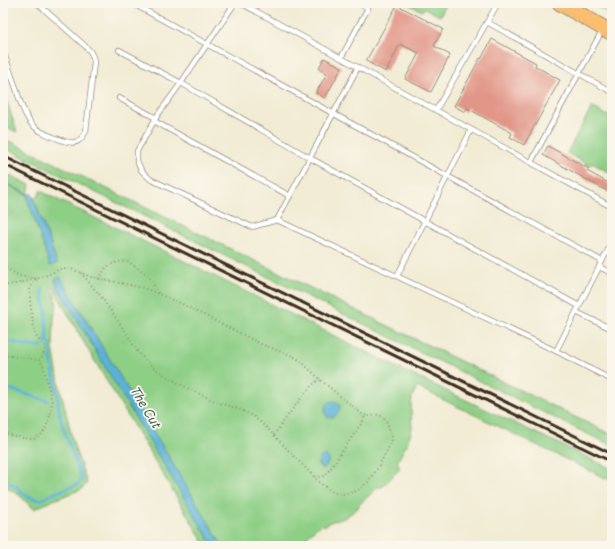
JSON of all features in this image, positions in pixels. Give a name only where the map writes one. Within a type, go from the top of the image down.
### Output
[{"type":"main road","points":[[560,3],[608,30]]},
{"type":"lane","points":[[3,50],[21,103],[30,122],[39,130],[70,143],[76,142],[83,138],[86,131],[94,62],[90,51],[37,3]]},
{"type":"lane","points":[[132,3],[602,261]]},
{"type":"lane","points":[[234,3],[155,120],[137,151],[137,161],[141,170],[150,179],[252,227],[277,220],[556,351],[612,380]]},
{"type":"lane","points":[[241,3],[612,207]]},
{"type":"lane","points":[[341,58],[368,6],[358,3]]},
{"type":"lane","points":[[436,110],[498,3]]},
{"type":"lane","points":[[487,22],[612,92]]},
{"type":"lane","points":[[531,162],[579,74],[608,30]]},
{"type":"lane","points":[[119,50],[181,83],[310,158],[579,306]]},
{"type":"lane","points":[[277,220],[358,67]]},
{"type":"lane","points":[[119,98],[290,196]]},
{"type":"lane","points":[[396,276],[471,130]]},
{"type":"lane","points":[[556,351],[612,242]]},
{"type":"lane","points":[[599,267],[612,273]]},
{"type":"lane","points":[[576,312],[612,329]]},
{"type":"path","points":[[99,279],[106,268],[125,260],[148,276],[159,294]]},
{"type":"path","points":[[3,265],[13,273],[20,276],[27,278],[39,278]]},
{"type":"path","points":[[3,286],[39,278],[60,269],[72,269],[91,277],[144,288],[180,303],[261,344],[297,358],[363,415],[381,416],[387,422],[392,438],[391,444],[376,471],[367,483],[357,491],[346,494],[334,493],[321,484],[267,428],[253,416],[239,409],[218,403],[166,376],[152,366],[136,350],[127,334],[99,294],[81,273]]},
{"type":"path","points":[[39,278],[32,285],[30,290],[35,334],[45,348],[43,357],[39,360]]},
{"type":"path","points":[[3,355],[39,360],[43,365],[52,402],[50,416],[45,430],[34,439],[10,435],[3,432]]},
{"type":"path","points":[[274,435],[309,388],[316,381],[322,381]]},
{"type":"path","points":[[310,473],[321,477],[326,475],[363,421],[363,415]]},
{"type":"green space","points":[[406,3],[447,3],[440,16],[424,8],[422,11]]},
{"type":"green space","points":[[590,3],[612,3],[612,15]]},
{"type":"green space","points":[[3,90],[17,132],[3,126]]},
{"type":"green space","points":[[592,107],[612,118],[612,174],[592,163],[590,166],[567,153]]},
{"type":"green space","points":[[3,138],[612,435],[612,446],[3,147]]},
{"type":"green space","points":[[3,172],[30,185],[27,193],[28,200],[56,264],[50,242],[32,197],[38,197],[40,191],[415,376],[610,468],[609,480],[417,387],[412,397],[412,429],[407,444],[397,462],[399,464],[399,470],[382,487],[378,487],[359,505],[358,508],[344,518],[330,522],[324,526],[322,524],[297,546],[229,546],[228,543],[226,546],[207,546],[90,353],[52,286],[50,287],[55,296],[57,305],[54,317],[53,347],[59,383],[74,446],[87,483],[82,489],[34,509],[19,495],[3,485]]},
{"type":"water","points":[[3,182],[32,194],[57,264],[50,266],[28,200],[28,195]]},
{"type":"water","points":[[60,277],[222,545],[213,546],[57,286],[55,279]]},
{"type":"water","points":[[332,401],[337,402],[340,407],[335,416],[327,417],[325,408]]},
{"type":"water","points":[[325,455],[329,459],[327,465],[322,469],[318,464],[320,458]]},
{"type":"building","points":[[397,5],[443,29],[434,46],[450,55],[431,92],[405,79],[419,53],[400,44],[386,72],[366,61]]},
{"type":"building","points":[[492,39],[536,63],[535,66],[560,80],[524,145],[510,137],[512,133],[467,108],[465,112],[454,106]]},
{"type":"building","points":[[324,58],[342,67],[325,98],[316,93],[327,73],[319,68]]},
{"type":"building","points":[[548,146],[589,169],[587,171],[612,185],[612,194],[543,155]]},
{"type":"waterway","name":"The Cut","points":[[3,109],[5,118]]},
{"type":"waterway","points":[[43,290],[42,292],[46,311],[47,339],[45,342]]},
{"type":"waterway","points":[[3,339],[27,345],[42,346]]},
{"type":"waterway","points":[[3,480],[12,484],[28,497],[40,500],[78,484],[82,480],[62,424],[51,359],[50,344],[47,339]]},
{"type":"waterway","points":[[3,387],[48,401]]},
{"type":"railway","points":[[3,156],[612,454]]},
{"type":"railway","points":[[3,164],[612,462]]}]
